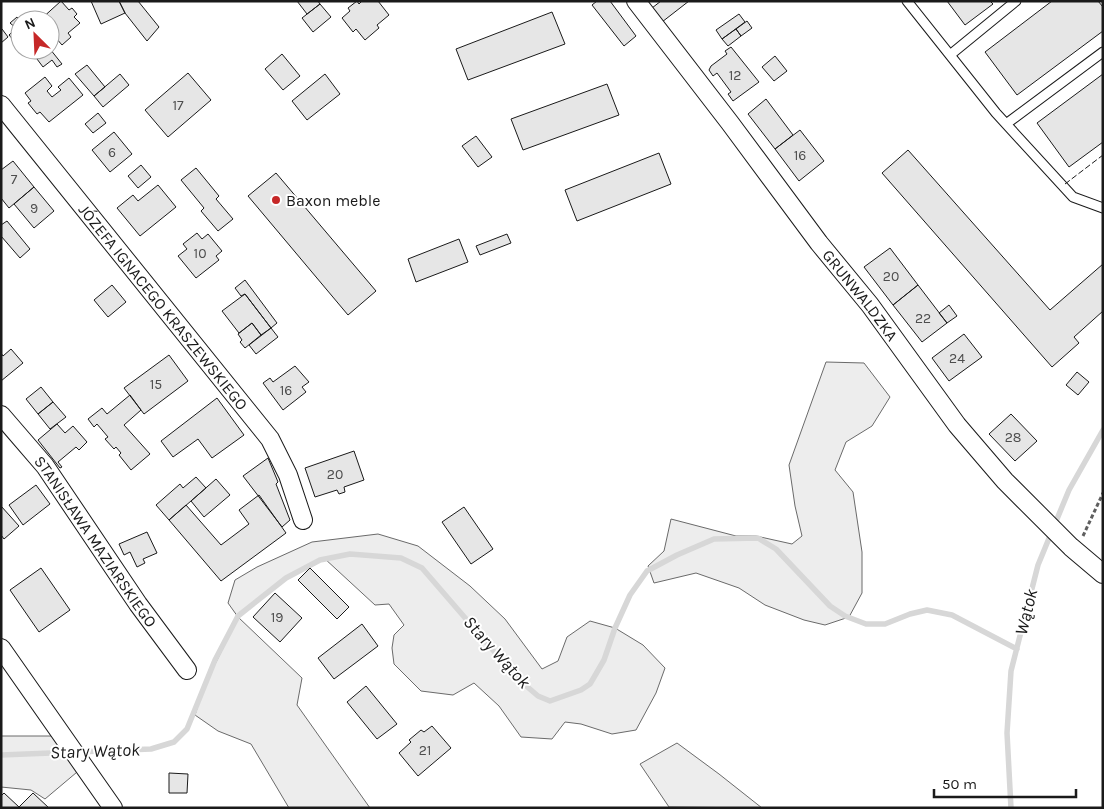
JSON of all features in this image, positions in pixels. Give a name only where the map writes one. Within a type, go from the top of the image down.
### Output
[{"type":"street","name":"GRUNWALDZKA","points":[[636,1],[819,243],[870,305],[957,425],[1005,481],[1074,549],[1103,574]]},
{"type":"street","name":"JÓZEFA IGNACEGO KRASZEWSKIEGO","points":[[1,105],[270,439],[288,475],[304,520]]},
{"type":"street","name":"STANISŁAWA MAZIARSKIEGO","points":[[1,415],[44,466],[138,604],[187,670]]},
{"type":"street","points":[[1,648],[113,808]]},
{"type":"lane","points":[[907,1],[1006,124],[1072,197],[1103,208]]},
{"type":"lane","points":[[950,56],[1016,1]]},
{"type":"lane","points":[[1006,124],[1103,52]]},
{"type":"path","points":[[1074,549],[1103,493]]},
{"type":"shaded area","points":[[826,362],[864,363],[890,397],[872,426],[846,442],[835,470],[853,492],[862,552],[862,593],[849,617],[825,625],[804,620],[765,605],[739,588],[696,573],[654,583],[648,566],[664,551],[671,519],[736,536],[756,536],[792,544],[802,536],[789,465]]},
{"type":"shaded area","points":[[378,534],[418,546],[470,586],[505,619],[542,669],[558,661],[567,637],[590,621],[615,628],[643,645],[665,668],[656,693],[636,730],[612,734],[581,724],[565,722],[552,739],[521,737],[499,706],[474,683],[453,695],[421,691],[394,664],[392,648],[394,635],[404,625],[389,604],[375,605],[324,558],[299,570],[238,617],[228,603],[235,580],[257,567],[312,542]]},
{"type":"shaded area","points":[[238,617],[302,678],[297,705],[370,808],[289,808],[251,744],[218,731],[195,715],[204,687]]},
{"type":"shaded area","points":[[1,736],[54,736],[83,767],[45,799],[31,790],[1,787]]},
{"type":"shaded area","points":[[677,743],[762,808],[669,807],[640,764]]},
{"type":"building","points":[[61,1],[69,10],[72,8],[77,14],[74,17],[80,23],[68,33],[71,37],[62,45],[60,43],[60,10],[51,10]]},
{"type":"building","points":[[91,1],[119,1],[125,13],[101,24]]},
{"type":"building","points":[[119,1],[138,1],[159,27],[147,41],[125,13]]},
{"type":"building","points":[[297,1],[318,1],[320,4],[307,14]]},
{"type":"building","points":[[357,1],[359,4],[362,1],[378,1],[389,15],[377,25],[379,28],[365,40],[356,29],[353,32],[342,18],[350,11],[348,8]]},
{"type":"building","points":[[597,1],[610,1],[636,36],[624,46],[592,5]]},
{"type":"building","points":[[661,1],[689,1],[662,22],[652,8]]},
{"type":"building","points":[[947,1],[990,1],[993,4],[965,25]]},
{"type":"building","points":[[1052,1],[1098,1],[1103,7],[1103,31],[1017,95],[985,52]]},
{"type":"building","points":[[320,4],[331,17],[313,32],[302,18]]},
{"type":"building","points":[[552,12],[565,44],[468,80],[456,49]]},
{"type":"building","points":[[739,14],[745,22],[722,39],[716,30]]},
{"type":"building","points":[[747,21],[752,28],[741,36],[736,29]]},
{"type":"building","points":[[1,29],[8,37],[1,43]]},
{"type":"building","points":[[736,29],[741,36],[728,46],[722,39]]},
{"type":"building","points":[[731,47],[759,82],[733,101],[728,94],[731,92],[717,73],[713,76],[709,70],[711,66],[727,54],[725,51]]},
{"type":"building","points":[[282,54],[300,76],[283,90],[265,69]]},
{"type":"building","points":[[775,56],[787,71],[774,81],[762,67]]},
{"type":"building","points":[[38,60],[52,60],[43,67]]},
{"type":"building","points":[[52,60],[59,60],[62,64],[57,67]]},
{"type":"building","points":[[87,65],[105,87],[94,96],[75,74]]},
{"type":"building","points":[[188,73],[211,100],[168,137],[145,110]]},
{"type":"building","points":[[120,74],[129,85],[103,107],[94,96]]},
{"type":"building","points":[[325,74],[340,94],[307,120],[292,101]]},
{"type":"building","points":[[1103,74],[1103,142],[1069,167],[1037,123]]},
{"type":"building","points":[[45,77],[52,86],[47,91],[52,97],[61,90],[58,87],[69,78],[83,95],[49,122],[40,112],[37,114],[28,103],[31,101],[25,93]]},
{"type":"building","points":[[607,84],[619,115],[523,150],[511,119]]},
{"type":"building","points":[[766,99],[793,135],[775,149],[748,114]]},
{"type":"building","points":[[98,113],[106,123],[93,133],[85,124]]},
{"type":"building","points":[[800,130],[824,161],[799,181],[775,149]]},
{"type":"building","points":[[114,132],[132,154],[110,172],[92,150]]},
{"type":"building","points":[[476,136],[492,157],[478,167],[462,146]]},
{"type":"building","points":[[908,150],[1050,310],[1103,264],[1103,311],[1074,337],[1079,343],[1052,367],[882,173]]},
{"type":"building","points":[[659,153],[671,184],[577,221],[565,190]]},
{"type":"building","points":[[13,161],[34,187],[9,208],[1,198],[1,170]]},
{"type":"building","points":[[141,165],[151,177],[138,188],[128,176]]},
{"type":"building","points":[[196,168],[219,196],[216,199],[233,219],[218,231],[201,211],[204,208],[181,180]]},
{"type":"building","points":[[276,173],[376,291],[348,315],[248,196]]},
{"type":"building","points":[[158,185],[176,207],[140,236],[117,208],[133,195],[138,201]]},
{"type":"building","points":[[34,187],[54,211],[34,228],[14,204]]},
{"type":"building","points":[[7,221],[30,249],[20,258],[1,236],[1,225]]},
{"type":"building","points":[[197,233],[202,239],[208,234],[222,251],[216,256],[219,260],[196,278],[178,256],[187,249],[183,244]]},
{"type":"building","points":[[507,234],[511,243],[480,255],[476,246]]},
{"type":"building","points":[[459,239],[468,262],[416,282],[408,259]]},
{"type":"building","points":[[890,248],[918,285],[893,305],[864,267]]},
{"type":"building","points":[[245,280],[277,323],[271,328],[245,294],[241,296],[235,288]]},
{"type":"building","points":[[112,285],[126,302],[108,317],[94,300]]},
{"type":"building","points":[[918,285],[947,323],[922,342],[893,305]]},
{"type":"building","points":[[245,294],[271,328],[261,335],[252,323],[239,333],[222,311]]},
{"type":"building","points":[[949,305],[957,316],[947,323],[939,313]]},
{"type":"building","points":[[252,323],[261,335],[245,348],[240,342],[242,340],[238,334]]},
{"type":"building","points":[[271,328],[278,337],[256,354],[249,345]]},
{"type":"building","points":[[964,334],[982,357],[949,381],[932,358]]},
{"type":"building","points":[[11,349],[23,363],[1,381],[1,353],[3,356]]},
{"type":"building","points":[[169,355],[188,381],[144,414],[124,388]]},
{"type":"building","points":[[295,366],[309,382],[302,387],[306,392],[283,410],[263,383],[270,378],[273,382]]},
{"type":"building","points":[[1077,372],[1089,382],[1078,395],[1066,385]]},
{"type":"building","points":[[41,387],[53,402],[38,414],[26,399]]},
{"type":"building","points":[[130,395],[141,410],[124,425],[150,454],[131,470],[119,455],[121,453],[116,447],[114,449],[105,439],[108,437],[97,424],[94,427],[88,419],[102,408],[107,414]]},
{"type":"building","points":[[217,398],[244,435],[212,458],[198,439],[173,457],[161,441]]},
{"type":"building","points":[[53,402],[66,417],[50,429],[38,414]]},
{"type":"building","points":[[1011,414],[1037,441],[1015,461],[989,434]]},
{"type":"building","points":[[57,424],[65,433],[73,426],[87,442],[79,450],[76,447],[58,462],[62,467],[60,468],[38,440]]},
{"type":"building","points":[[354,451],[364,480],[344,487],[345,492],[339,494],[337,490],[315,497],[305,468]]},
{"type":"building","points":[[268,458],[290,520],[282,527],[243,476]]},
{"type":"building","points":[[196,477],[206,488],[169,520],[156,505],[180,484],[183,488]]},
{"type":"building","points":[[216,479],[230,495],[204,517],[191,501]]},
{"type":"building","points":[[36,485],[50,504],[23,525],[9,505]]},
{"type":"building","points":[[259,495],[286,533],[221,581],[169,520],[186,505],[221,545],[249,524],[239,510]]},
{"type":"building","points":[[1,506],[19,526],[4,539],[1,535]]},
{"type":"building","points":[[464,507],[493,549],[471,564],[442,522]]},
{"type":"building","points":[[147,532],[157,553],[143,559],[145,563],[137,567],[130,552],[124,555],[119,544]]},
{"type":"building","points":[[41,568],[70,610],[39,632],[10,590]]},
{"type":"building","points":[[310,568],[349,607],[337,619],[298,580]]},
{"type":"building","points":[[275,593],[302,618],[280,642],[253,617]]},
{"type":"building","points":[[362,624],[378,646],[334,679],[318,658]]},
{"type":"building","points":[[366,686],[397,724],[377,739],[347,702]]},
{"type":"building","points":[[432,726],[451,748],[418,776],[399,753],[411,742],[409,740],[421,730],[424,732]]},
{"type":"building","points":[[169,773],[188,774],[187,793],[169,793]]},
{"type":"building","points":[[4,793],[19,807],[33,793],[49,808],[1,808],[1,796]]},
{"type":"waterway","name":"Wątok","points":[[1011,808],[1007,733],[1011,671],[1038,565],[1069,490],[1103,430]]},
{"type":"waterway","name":"Stary Wątok","points":[[1,755],[151,749],[174,742],[187,729],[215,660],[238,616],[286,578],[320,560],[350,554],[401,558],[422,568],[517,678],[538,696],[550,701],[581,690],[590,684],[604,660],[615,628],[630,595],[647,571],[677,555],[714,539],[758,538],[776,549],[830,606],[845,616],[866,624],[885,624],[910,614],[927,610],[952,615],[1017,649]]},
{"type":"fence","points":[[1065,184],[1103,155]]},
{"type":"place","name":"Baxon meble","points":[[276,200]]}]
